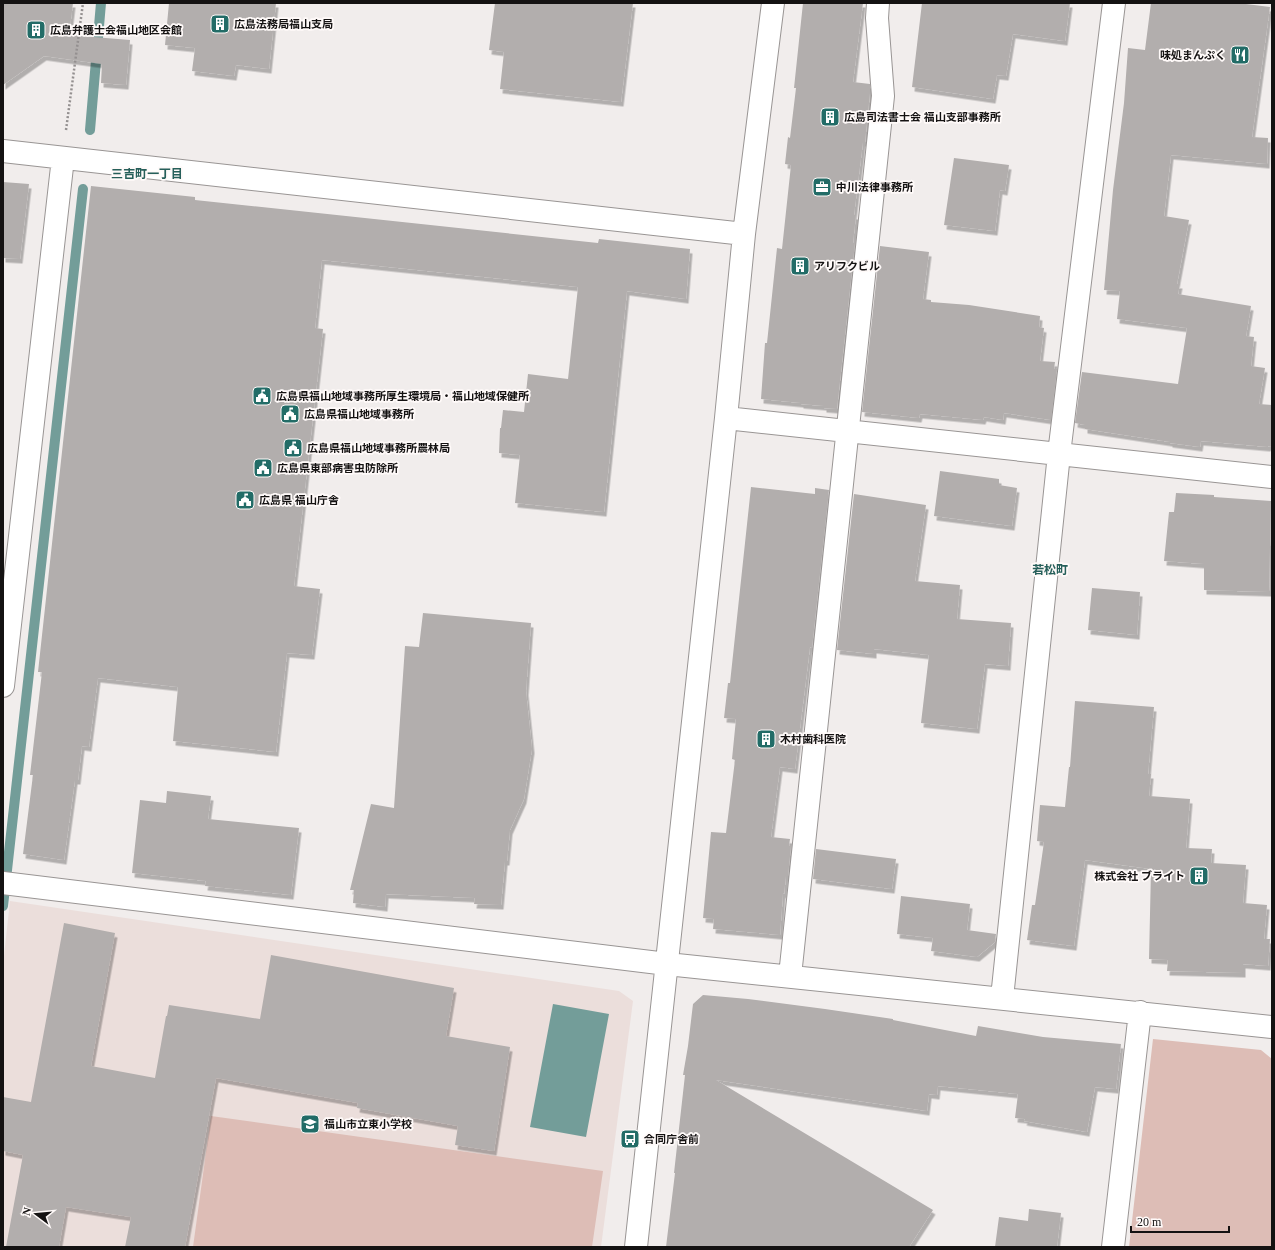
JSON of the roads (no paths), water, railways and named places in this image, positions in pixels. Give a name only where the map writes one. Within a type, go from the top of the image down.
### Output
[{"type":"street","points":[[636,1247],[726,418],[744,234],[772,3]]},
{"type":"street","points":[[790,976],[883,96],[877,18],[878,3]]},
{"type":"street","points":[[1002,998],[1059,454],[1114,3]]},
{"type":"street","points":[[3,151],[744,234]]},
{"type":"street","points":[[3,686],[63,158]]},
{"type":"street","points":[[726,418],[1272,477]]},
{"type":"street","points":[[12,885],[667,964],[1140,1012],[1272,1027]]},
{"type":"street","points":[[1113,1247],[1140,1012]]},
{"type":"water","points":[[553,1004],[609,1014],[586,1137],[530,1127]]},
{"type":"waterway","points":[[90,130],[101,3]]},
{"type":"waterway","points":[[3,906],[83,189]]},
{"type":"place","name":"広島法務局福山支局","points":[[220,24]]},
{"type":"place","name":"広島弁護士会福山地区会館","points":[[36,30]]},
{"type":"place","name":"味処まんぷく","points":[[1240,55]]},
{"type":"place","name":"広島司法書士会 福山支部事務所","points":[[830,117]]},
{"type":"place","name":"中川法律事務所","points":[[822,187]]},
{"type":"place","name":"アリフクビル","points":[[800,266]]},
{"type":"place","name":"広島県福山地域事務所厚生環境局・福山地域保健所","points":[[262,396]]},
{"type":"place","name":"広島県福山地域事務所","points":[[290,414]]},
{"type":"place","name":"広島県福山地域事務所農林局","points":[[293,448]]},
{"type":"place","name":"広島県東部病害虫防除所","points":[[263,468]]},
{"type":"place","name":"広島県 福山庁舎","points":[[245,500]]},
{"type":"place","name":"木村歯科医院","points":[[766,739]]},
{"type":"place","name":"株式会社 ブライト","points":[[1199,876]]},
{"type":"place","name":"福山市立東小学校","points":[[310,1124]]},
{"type":"place","name":"合同庁舎前","points":[[630,1139]]},
{"type":"district","name":"三吉町一丁目","points":[[147,174]]},
{"type":"district","name":"若松町","points":[[1050,570]]}]
